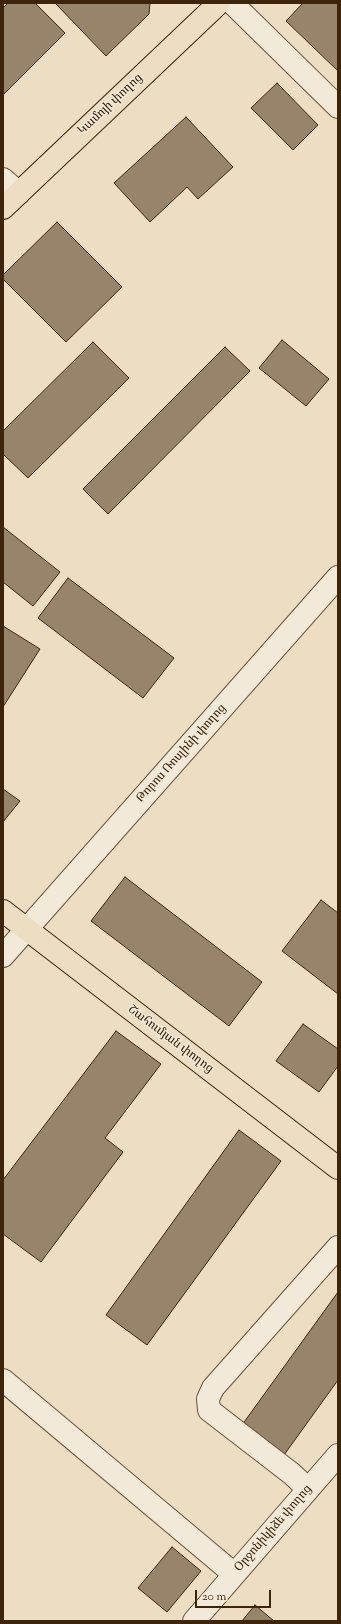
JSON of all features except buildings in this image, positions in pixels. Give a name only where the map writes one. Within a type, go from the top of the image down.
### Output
[{"type":"main road","name":"Կամոյի փողոց","points":[[3,208],[11,186],[219,3]]},
{"type":"main road","name":"Շահումյան փողոց","points":[[3,912],[338,1168]]},
{"type":"street","points":[[232,3],[338,107]]},
{"type":"street","name":"Թորոս Ռոսլինի փողոց","points":[[3,956],[338,578]]},
{"type":"street","points":[[308,1489],[292,1474],[209,1410],[208,1399],[213,1388],[338,1247]]},
{"type":"street","points":[[3,1380],[234,1574]]},
{"type":"street","name":"Օրջոնիկիձե փողոց","points":[[194,1621],[338,1455]]}]
